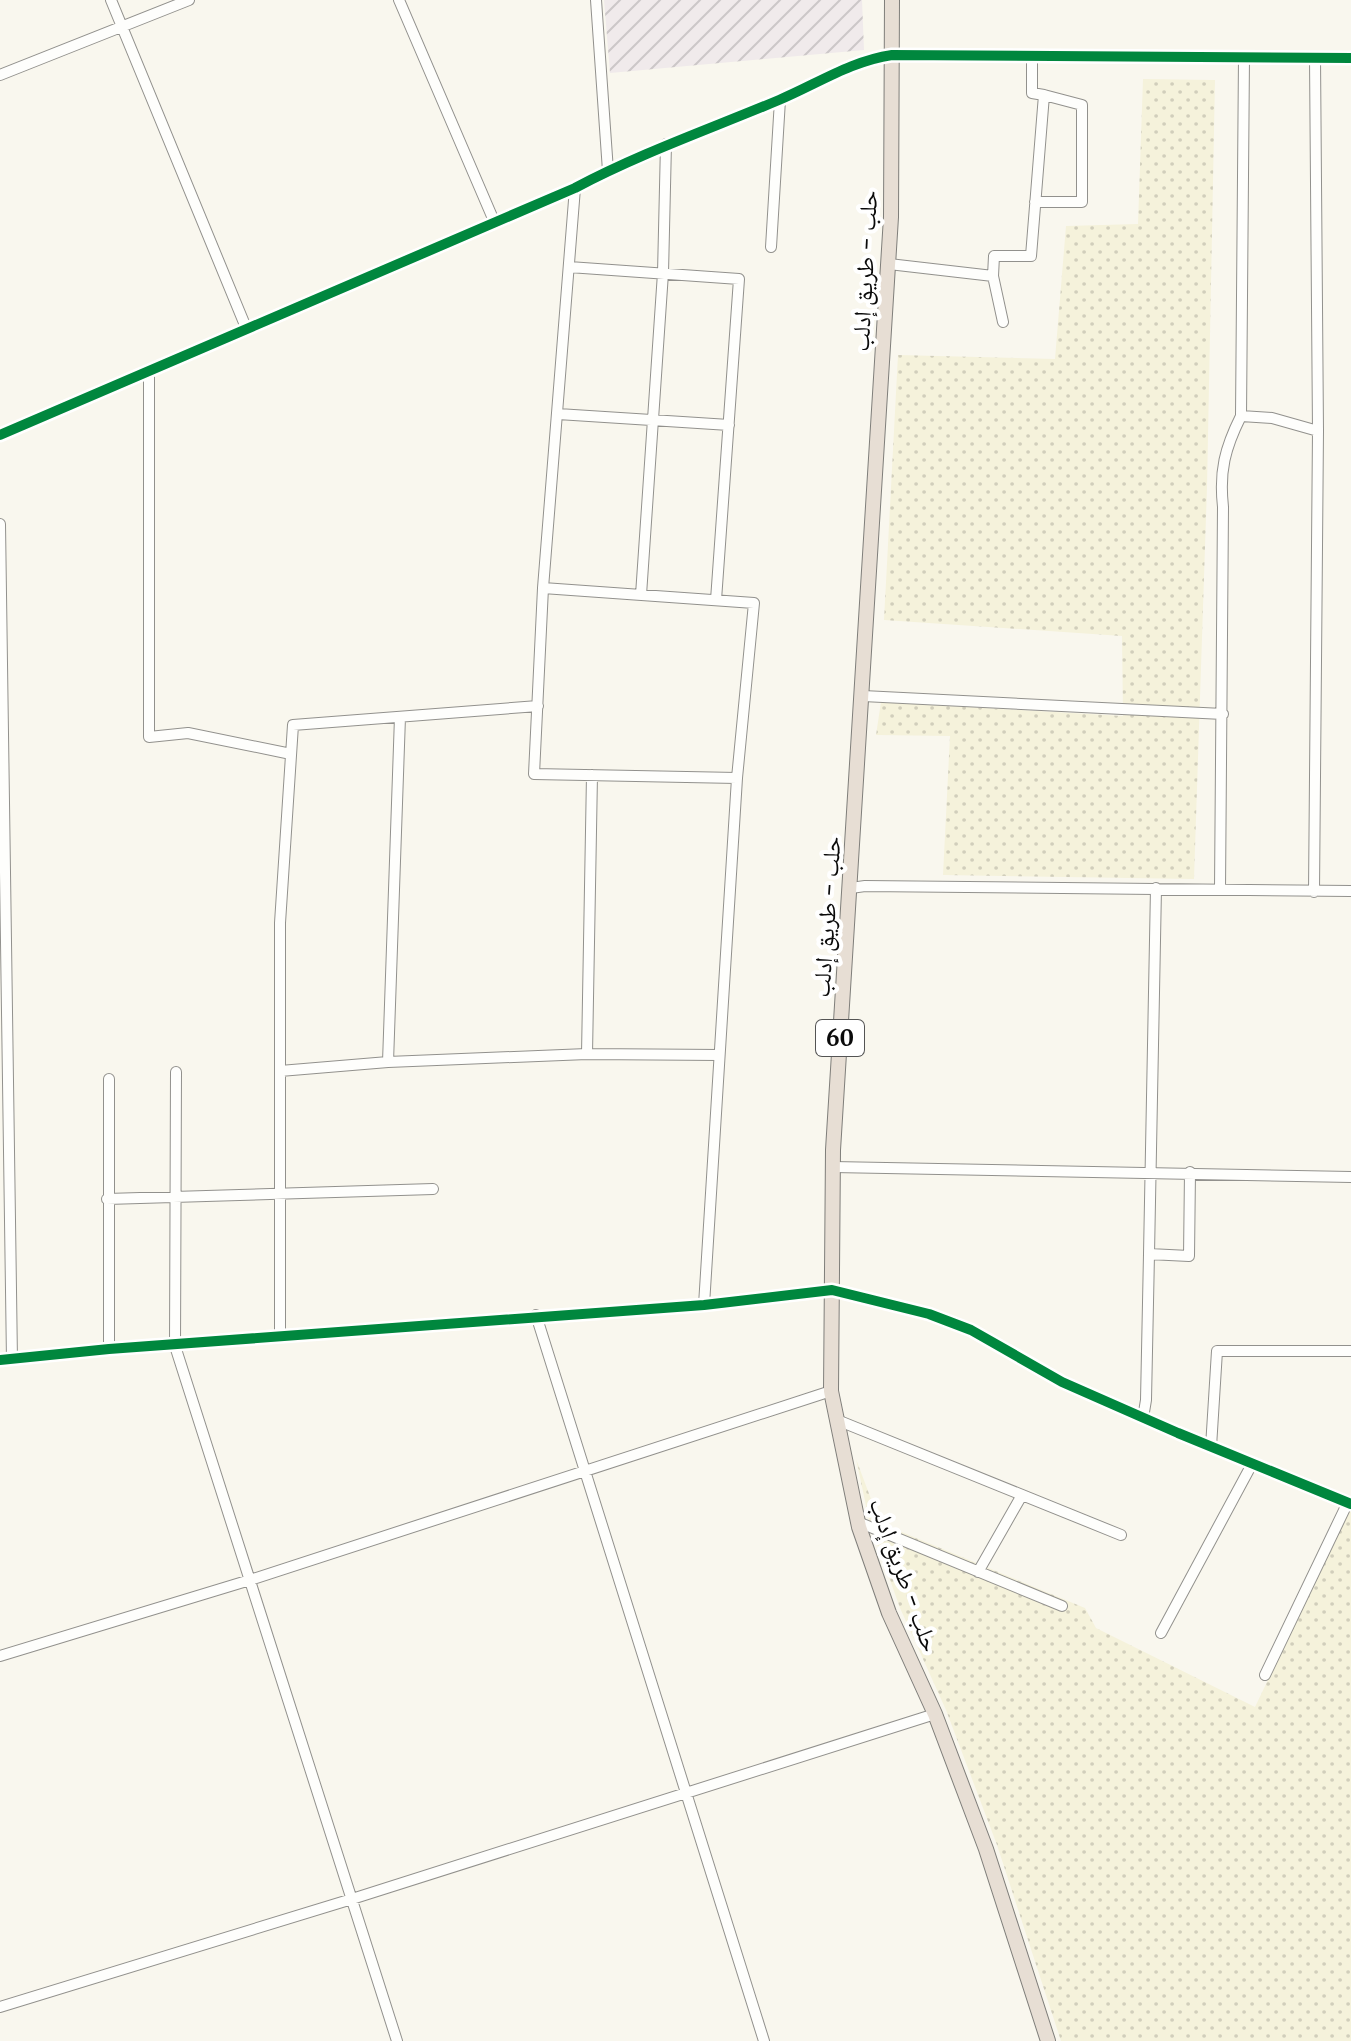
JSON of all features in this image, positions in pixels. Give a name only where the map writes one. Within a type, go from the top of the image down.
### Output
[{"type":"highway","name":"حلب - طريق إدلب","points":[[892,0],[889,264],[833,1167],[831,1391],[858,1522],[889,1613],[935,1714],[986,1849],[1048,2041]]},
{"type":"street","points":[[111,0],[247,330]]},
{"type":"street","points":[[0,75],[189,0]]},
{"type":"street","points":[[399,0],[494,221]]},
{"type":"street","points":[[596,0],[608,171]]},
{"type":"street","points":[[0,435],[575,188],[666,144],[780,100],[868,59],[892,55],[1351,58]]},
{"type":"street","points":[[1032,56],[1032,93],[1082,105],[1082,202],[1035,202]]},
{"type":"street","points":[[1220,889],[1223,507],[1220,481],[1227,442],[1241,416],[1244,57]]},
{"type":"street","points":[[1314,892],[1318,431],[1315,58]]},
{"type":"street","points":[[1003,322],[993,276],[994,256],[1031,256],[1044,95]]},
{"type":"street","points":[[771,247],[780,100]]},
{"type":"street","points":[[641,595],[663,273],[666,144]]},
{"type":"street","points":[[575,188],[543,588],[534,774],[737,778]]},
{"type":"street","points":[[889,264],[993,276]]},
{"type":"street","points":[[569,267],[739,279],[716,600]]},
{"type":"street","points":[[149,372],[149,737],[188,733],[291,754]]},
{"type":"street","points":[[558,414],[729,425]]},
{"type":"street","points":[[1241,416],[1272,418],[1318,431]]},
{"type":"street","points":[[0,524],[4,1027],[12,1360]]},
{"type":"street","points":[[543,588],[754,603],[737,778],[704,1305]]},
{"type":"street","points":[[863,696],[1223,714]]},
{"type":"street","points":[[280,1337],[280,923],[293,725],[538,706]]},
{"type":"street","points":[[388,1062],[400,717]]},
{"type":"street","points":[[587,1054],[592,775]]},
{"type":"street","points":[[851,888],[1351,891]]},
{"type":"street","points":[[1143,1418],[1146,1400],[1156,888]]},
{"type":"street","points":[[280,1071],[388,1062],[587,1054],[719,1055]]},
{"type":"street","points":[[176,1072],[175,1346],[397,2041]]},
{"type":"street","points":[[109,1079],[109,1349]]},
{"type":"street","points":[[833,1167],[1351,1177]]},
{"type":"street","points":[[1149,1254],[1189,1256],[1190,1172]]},
{"type":"street","points":[[107,1199],[433,1189]]},
{"type":"street","points":[[0,1360],[536,1315],[704,1305],[832,1290],[929,1314],[971,1330],[1062,1382],[1350,1503],[1265,1675]]},
{"type":"street","points":[[536,1315],[764,2041]]},
{"type":"street","points":[[1211,1447],[1217,1351],[1351,1351]]},
{"type":"street","points":[[0,1656],[250,1580],[831,1391]]},
{"type":"street","points":[[837,1420],[1121,1535]]},
{"type":"street","points":[[1161,1633],[1252,1464]]},
{"type":"street","points":[[978,1572],[1022,1495]]},
{"type":"street","points":[[858,1522],[1062,1606]]},
{"type":"street","points":[[0,2007],[935,1714]]},
{"type":"shaded area","points":[[604,0],[862,0],[864,50],[610,73]]},
{"type":"shaded area","points":[[1143,79],[1215,80],[1207,487],[1194,879],[943,875],[950,736],[876,735],[881,702],[1123,716],[1122,636],[884,620],[898,355],[1055,359],[1066,226],[1138,224]]},
{"type":"shaded area","points":[[856,1459],[880,1523],[1085,1608],[1096,1628],[1255,1707],[1351,1507],[1351,2041],[1061,2041],[997,1845],[946,1710],[900,1608],[870,1524]]},
{"type":"cycle path","points":[[0,435],[575,188],[650,152],[877,58],[892,55],[1351,58]]},
{"type":"cycle path","points":[[0,1360],[109,1349],[704,1305],[832,1290],[929,1314],[971,1330],[1062,1382],[1351,1504]]}]
